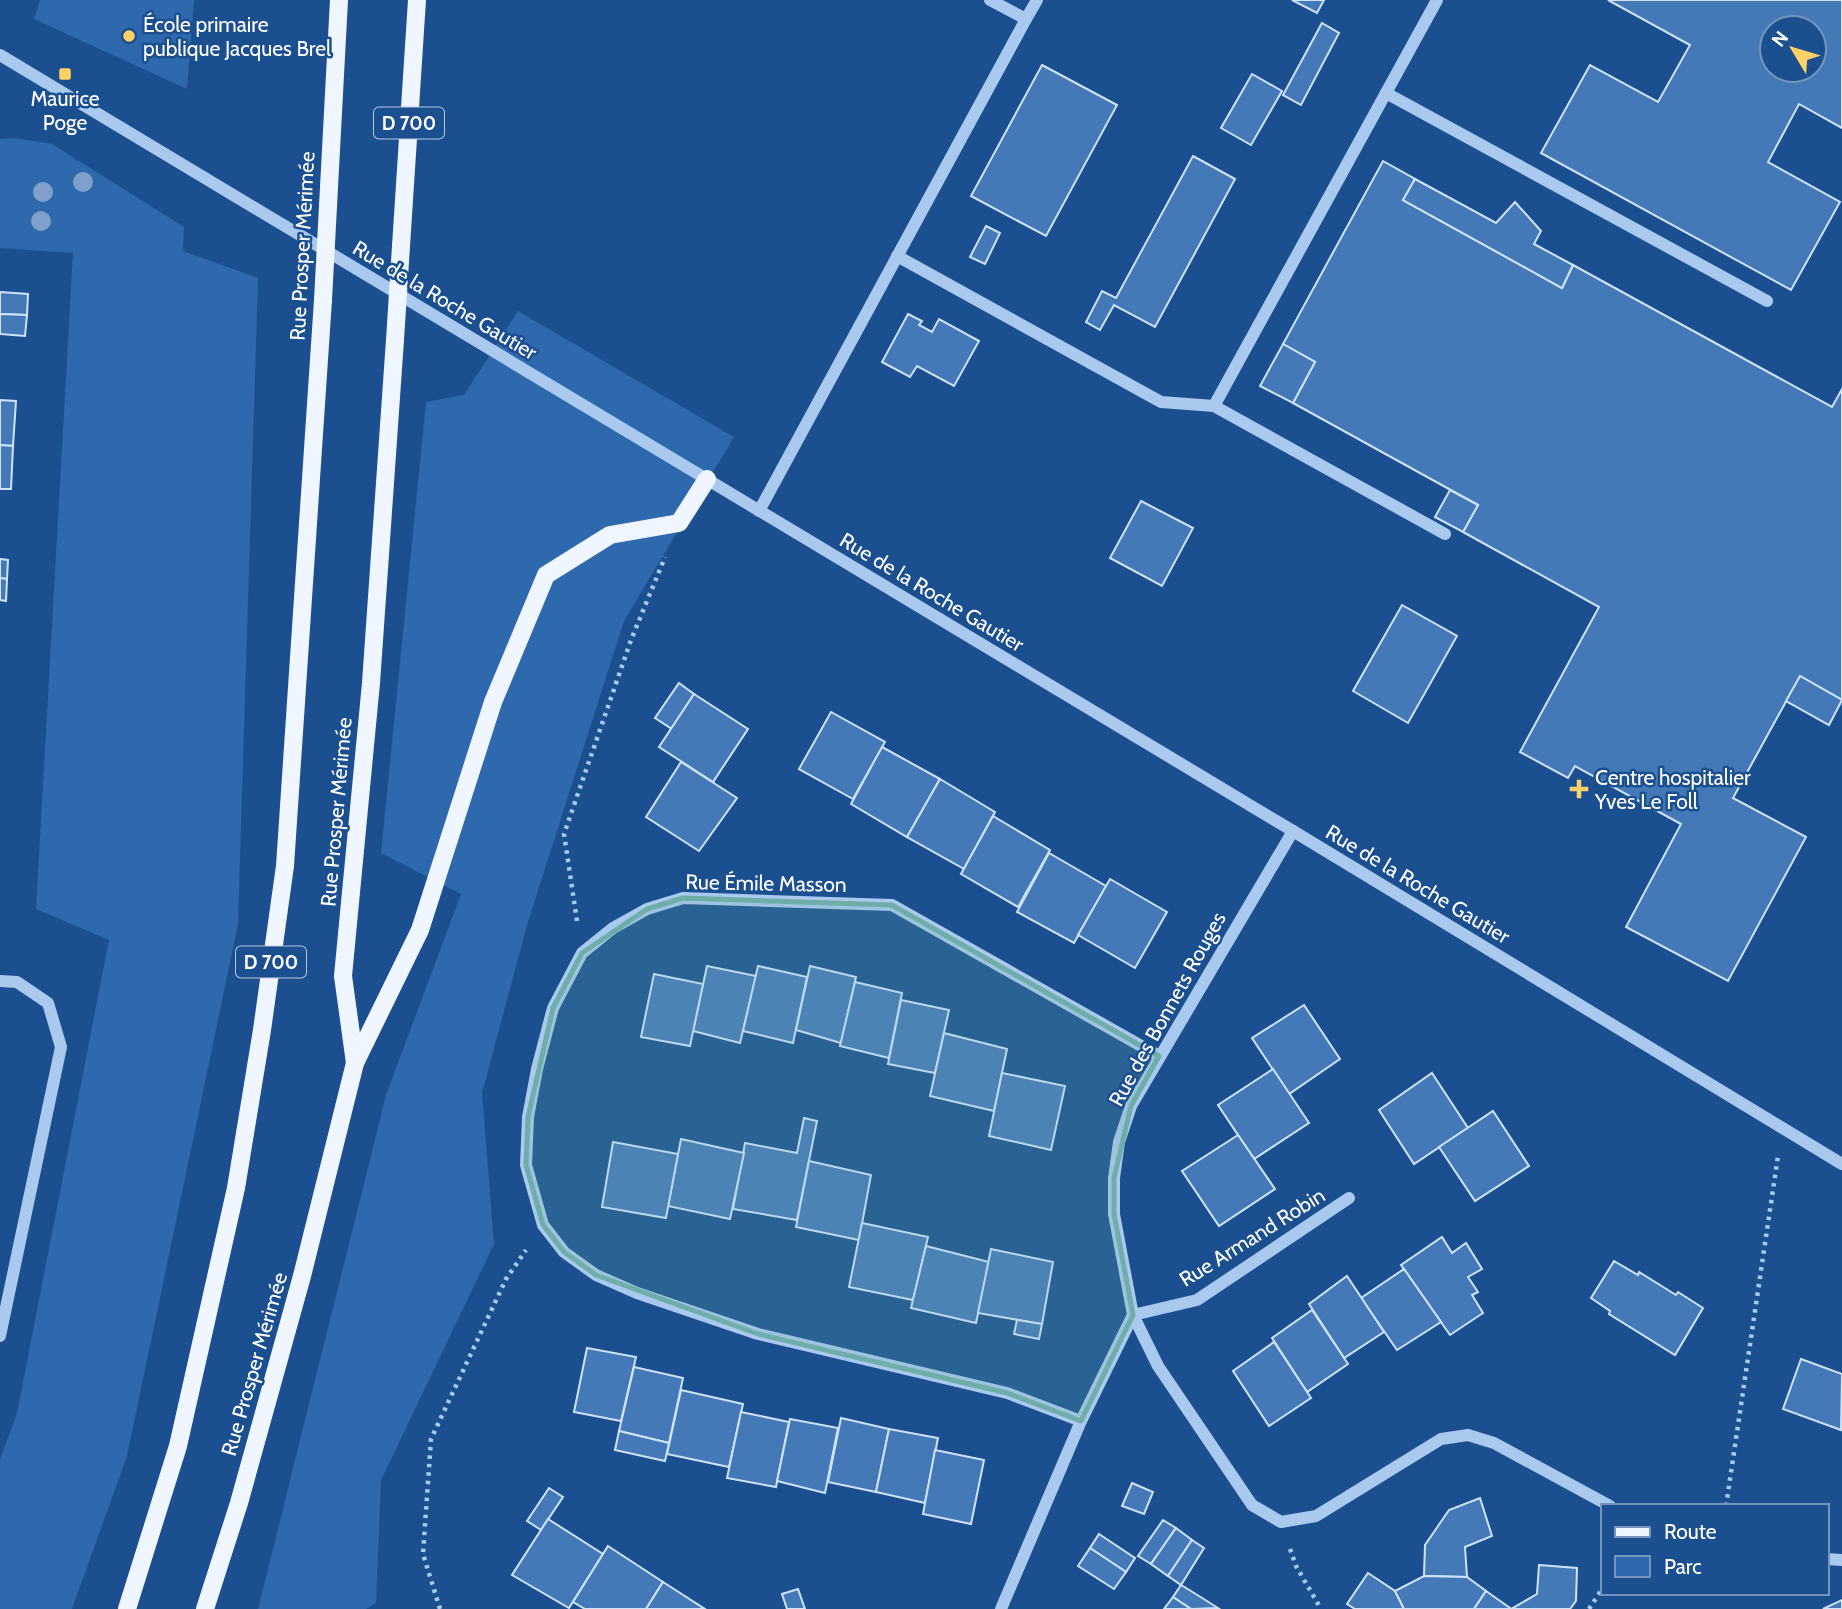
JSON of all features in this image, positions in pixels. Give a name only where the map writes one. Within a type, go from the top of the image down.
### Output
[{"type":"main road","name":"Rue Prosper Mérimée","points":[[127,1609],[178,1447],[236,1188],[285,866],[323,300],[339,0]]},
{"type":"main road","name":"Rue Prosper Mérimée","points":[[205,1609],[239,1503],[302,1276],[355,1063],[343,976],[370,683],[417,0]]},
{"type":"main road","points":[[355,1063],[420,930],[493,702],[546,575],[610,536],[679,523],[706,479]]},
{"type":"street","points":[[990,0],[1026,19]]},
{"type":"street","points":[[760,511],[1037,0]]},
{"type":"street","points":[[1214,406],[1437,0]]},
{"type":"street","name":"Rue de la Roche Gautier","points":[[0,55],[1293,831],[1842,1164]]},
{"type":"street","points":[[1386,93],[1767,301]]},
{"type":"street","points":[[897,256],[1161,402],[1214,406],[1445,534]]},
{"type":"street","name":"Rue des Bonnets Rouges","points":[[1281,1522],[1252,1505],[1158,1366],[1133,1315],[1114,1214],[1114,1178],[1119,1142],[1131,1106],[1293,831]]},
{"type":"street","name":"Rue Émile Masson","points":[[1081,1421],[1007,1393],[758,1334],[637,1293],[596,1275],[564,1252],[543,1225],[526,1165],[528,1117],[553,1008],[582,953],[613,928],[647,909],[683,898],[892,905],[1159,1056]]},
{"type":"street","points":[[0,981],[17,982],[48,1003],[61,1047],[0,1336]]},
{"type":"street","name":"Rue Armand Robin","points":[[1133,1315],[1197,1300],[1349,1198]]},
{"type":"street","points":[[1004,1608],[1081,1421],[1133,1315]]},
{"type":"street","points":[[1281,1522],[1316,1516],[1441,1439],[1468,1436],[1494,1443],[1606,1504]]},
{"type":"path","points":[[582,953],[564,834],[631,640],[679,523]]},
{"type":"path","points":[[1726,1504],[1782,1128]]},
{"type":"path","points":[[440,1609],[423,1554],[431,1439],[506,1279],[543,1225]]},
{"type":"path","points":[[1281,1522],[1296,1566],[1321,1609]]},
{"type":"path","points":[[1589,1609],[1601,1591]]},
{"type":"highlighted area","points":[[683,898],[892,905],[1159,1056],[1131,1106],[1114,1178],[1114,1214],[1133,1315],[1081,1421],[1007,1393],[758,1334],[596,1275],[564,1252],[543,1225],[526,1165],[528,1117],[553,1008],[582,953],[647,909]]},
{"type":"green space","name":"École primaire publique Jacques Brel","points":[[40,0],[194,0],[187,89],[34,19]]},
{"type":"green space","points":[[14,138],[52,144],[184,227],[183,251],[258,278],[238,924],[127,1456],[72,1609],[0,1609],[0,1459],[17,1413],[109,940],[36,909],[73,253],[0,248],[0,139]]},
{"type":"green space","points":[[518,311],[734,437],[624,621],[528,922],[482,1093],[494,1244],[381,1480],[376,1603],[366,1609],[258,1609],[386,1095],[461,894],[381,853],[426,402],[464,395]]},
{"type":"building","points":[[1292,0],[1324,0],[1317,13]]},
{"type":"building","points":[[1608,0],[1842,0],[1842,128],[1799,104],[1768,162],[1840,202],[1791,290],[1541,153],[1590,65],[1658,102],[1690,45]]},
{"type":"building","points":[[1322,23],[1339,33],[1301,105],[1283,95]]},
{"type":"building","points":[[1042,65],[1117,105],[1046,236],[971,196]]},
{"type":"building","points":[[1252,74],[1282,91],[1251,145],[1221,128]]},
{"type":"building","points":[[1193,156],[1235,179],[1155,327],[1114,305],[1100,330],[1086,322],[1102,291],[1116,298]]},
{"type":"building","points":[[1383,161],[1415,179],[1403,200],[1562,288],[1573,265],[1832,407],[1842,389],[1842,700],[1800,676],[1733,798],[1806,837],[1728,981],[1626,927],[1681,824],[1575,766],[1568,778],[1520,752],[1599,607],[1463,532],[1478,505],[1293,403],[1315,362],[1283,344]]},
{"type":"building","points":[[1415,179],[1496,223],[1515,202],[1541,231],[1534,244],[1573,265],[1562,288],[1403,200]]},
{"type":"building","points":[[986,226],[1000,233],[985,264],[970,257]]},
{"type":"building","points":[[0,292],[28,294],[27,315],[0,314]]},
{"type":"building","points":[[0,314],[27,315],[25,336],[0,334]]},
{"type":"building","points":[[908,314],[922,321],[919,325],[932,332],[939,319],[979,341],[954,386],[917,366],[910,377],[882,362]]},
{"type":"building","points":[[1283,344],[1315,362],[1293,403],[1260,386]]},
{"type":"building","points":[[0,400],[16,401],[13,446],[0,445]]},
{"type":"building","points":[[0,445],[13,446],[11,489],[0,489]]},
{"type":"building","points":[[1450,490],[1478,505],[1463,532],[1435,517]]},
{"type":"building","points":[[1141,501],[1193,528],[1162,586],[1110,558]]},
{"type":"building","points":[[0,559],[8,560],[7,579],[0,578]]},
{"type":"building","points":[[0,578],[7,579],[6,601],[0,600]]},
{"type":"building","points":[[1402,605],[1457,636],[1408,723],[1353,691]]},
{"type":"building","points":[[1800,676],[1842,700],[1829,725],[1786,701]]},
{"type":"building","points":[[679,683],[694,694],[672,729],[655,718]]},
{"type":"building","points":[[694,694],[748,729],[713,782],[659,747]]},
{"type":"building","points":[[831,712],[885,742],[853,799],[799,769]]},
{"type":"building","points":[[882,747],[940,779],[907,837],[851,804]]},
{"type":"building","points":[[681,762],[737,798],[699,851],[646,817]]},
{"type":"building","points":[[940,779],[995,812],[964,869],[907,837]]},
{"type":"building","points":[[993,816],[1050,850],[1018,907],[961,874]]},
{"type":"building","points":[[1049,853],[1106,886],[1074,943],[1017,912]]},
{"type":"building","points":[[1110,879],[1167,912],[1135,968],[1078,935]]},
{"type":"building","points":[[707,966],[756,976],[740,1043],[693,1031]]},
{"type":"building","points":[[758,966],[807,977],[793,1043],[743,1031]]},
{"type":"building","points":[[810,966],[856,977],[841,1043],[796,1030]]},
{"type":"building","points":[[654,974],[703,984],[690,1046],[641,1037]]},
{"type":"building","points":[[855,982],[902,993],[889,1058],[840,1046]]},
{"type":"building","points":[[901,1000],[949,1010],[935,1073],[888,1064]]},
{"type":"building","points":[[1304,1005],[1340,1059],[1289,1094],[1252,1038]]},
{"type":"building","points":[[944,1033],[1007,1049],[994,1111],[930,1096]]},
{"type":"building","points":[[1273,1069],[1309,1123],[1254,1159],[1218,1105]]},
{"type":"building","points":[[1002,1073],[1065,1086],[1051,1150],[989,1136]]},
{"type":"building","points":[[1432,1073],[1468,1128],[1414,1164],[1379,1110]]},
{"type":"building","points":[[1493,1111],[1529,1166],[1475,1201],[1439,1147]]},
{"type":"building","points":[[804,1118],[817,1121],[797,1220],[733,1209],[745,1143],[797,1153]]},
{"type":"building","points":[[1238,1135],[1275,1189],[1219,1226],[1182,1171]]},
{"type":"building","points":[[681,1139],[744,1153],[730,1219],[668,1206]]},
{"type":"building","points":[[613,1142],[678,1154],[666,1218],[602,1207]]},
{"type":"building","points":[[809,1161],[871,1175],[859,1240],[796,1227]]},
{"type":"building","points":[[862,1223],[928,1237],[913,1300],[849,1287]]},
{"type":"building","points":[[1442,1237],[1452,1253],[1466,1243],[1482,1269],[1468,1277],[1478,1292],[1472,1295],[1483,1313],[1450,1335],[1401,1265]]},
{"type":"building","points":[[926,1246],[989,1262],[976,1323],[911,1308]]},
{"type":"building","points":[[991,1249],[1053,1262],[1042,1324],[978,1313]]},
{"type":"building","points":[[1614,1261],[1638,1275],[1639,1272],[1676,1295],[1678,1292],[1703,1308],[1675,1355],[1609,1314],[1610,1311],[1591,1298]]},
{"type":"building","points":[[1404,1269],[1441,1322],[1397,1350],[1361,1298]]},
{"type":"building","points":[[1347,1276],[1384,1332],[1344,1358],[1309,1304]]},
{"type":"building","points":[[1312,1310],[1348,1364],[1307,1392],[1272,1338]]},
{"type":"building","points":[[1017,1320],[1042,1324],[1039,1339],[1014,1334]]},
{"type":"building","points":[[1274,1342],[1311,1398],[1269,1426],[1233,1371]]},
{"type":"building","points":[[587,1348],[636,1357],[621,1421],[574,1412]]},
{"type":"building","points":[[1801,1359],[1842,1374],[1841,1430],[1783,1409]]},
{"type":"building","points":[[634,1367],[683,1378],[669,1443],[619,1431]]},
{"type":"building","points":[[681,1390],[743,1404],[729,1467],[667,1454]]},
{"type":"building","points":[[741,1412],[789,1422],[776,1487],[727,1478]]},
{"type":"building","points":[[841,1418],[889,1429],[876,1492],[828,1482]]},
{"type":"building","points":[[790,1419],[838,1428],[825,1493],[777,1481]]},
{"type":"building","points":[[889,1429],[938,1438],[925,1503],[876,1492]]},
{"type":"building","points":[[619,1431],[669,1443],[665,1461],[615,1450]]},
{"type":"building","points":[[935,1450],[984,1460],[971,1524],[923,1514]]},
{"type":"building","points":[[1132,1483],[1153,1492],[1144,1514],[1122,1506]]},
{"type":"building","points":[[549,1488],[563,1497],[541,1530],[527,1521]]},
{"type":"building","points":[[1480,1498],[1492,1536],[1465,1547],[1467,1577],[1424,1576],[1425,1545],[1449,1510]]},
{"type":"building","points":[[548,1519],[603,1554],[569,1608],[512,1575]]},
{"type":"building","points":[[1163,1520],[1176,1528],[1151,1564],[1138,1556]]},
{"type":"building","points":[[1176,1528],[1192,1540],[1168,1576],[1151,1564]]},
{"type":"building","points":[[1099,1534],[1135,1558],[1126,1572],[1090,1548]]},
{"type":"building","points":[[1192,1540],[1204,1548],[1181,1585],[1168,1576]]},
{"type":"building","points":[[608,1546],[663,1582],[646,1609],[585,1609],[573,1602]]},
{"type":"building","points":[[1090,1548],[1126,1572],[1114,1589],[1078,1566]]},
{"type":"building","points":[[1539,1565],[1577,1568],[1576,1601],[1570,1609],[1511,1609],[1537,1594]]},
{"type":"building","points":[[1368,1573],[1395,1591],[1404,1609],[1355,1609],[1347,1604]]},
{"type":"building","points":[[1424,1576],[1467,1577],[1486,1591],[1474,1609],[1404,1609],[1395,1591]]},
{"type":"building","points":[[663,1582],[705,1609],[646,1609]]},
{"type":"building","points":[[1181,1585],[1218,1608],[1191,1609],[1173,1597]]},
{"type":"building","points":[[798,1589],[805,1609],[787,1609],[782,1594]]},
{"type":"building","points":[[1486,1591],[1510,1608],[1511,1609],[1474,1609]]},
{"type":"building","points":[[1173,1597],[1191,1609],[1164,1609]]},
{"type":"building","points":[[1842,1600],[1842,1609],[1823,1609]]},
{"type":"place","name":"École primaire publique Jacques Brel","points":[[129,36]]},
{"type":"place","name":"Maurice Poge","points":[[65,74]]},
{"type":"place","name":"Centre hospitalier Yves Le Foll","points":[[1579,789]]}]
